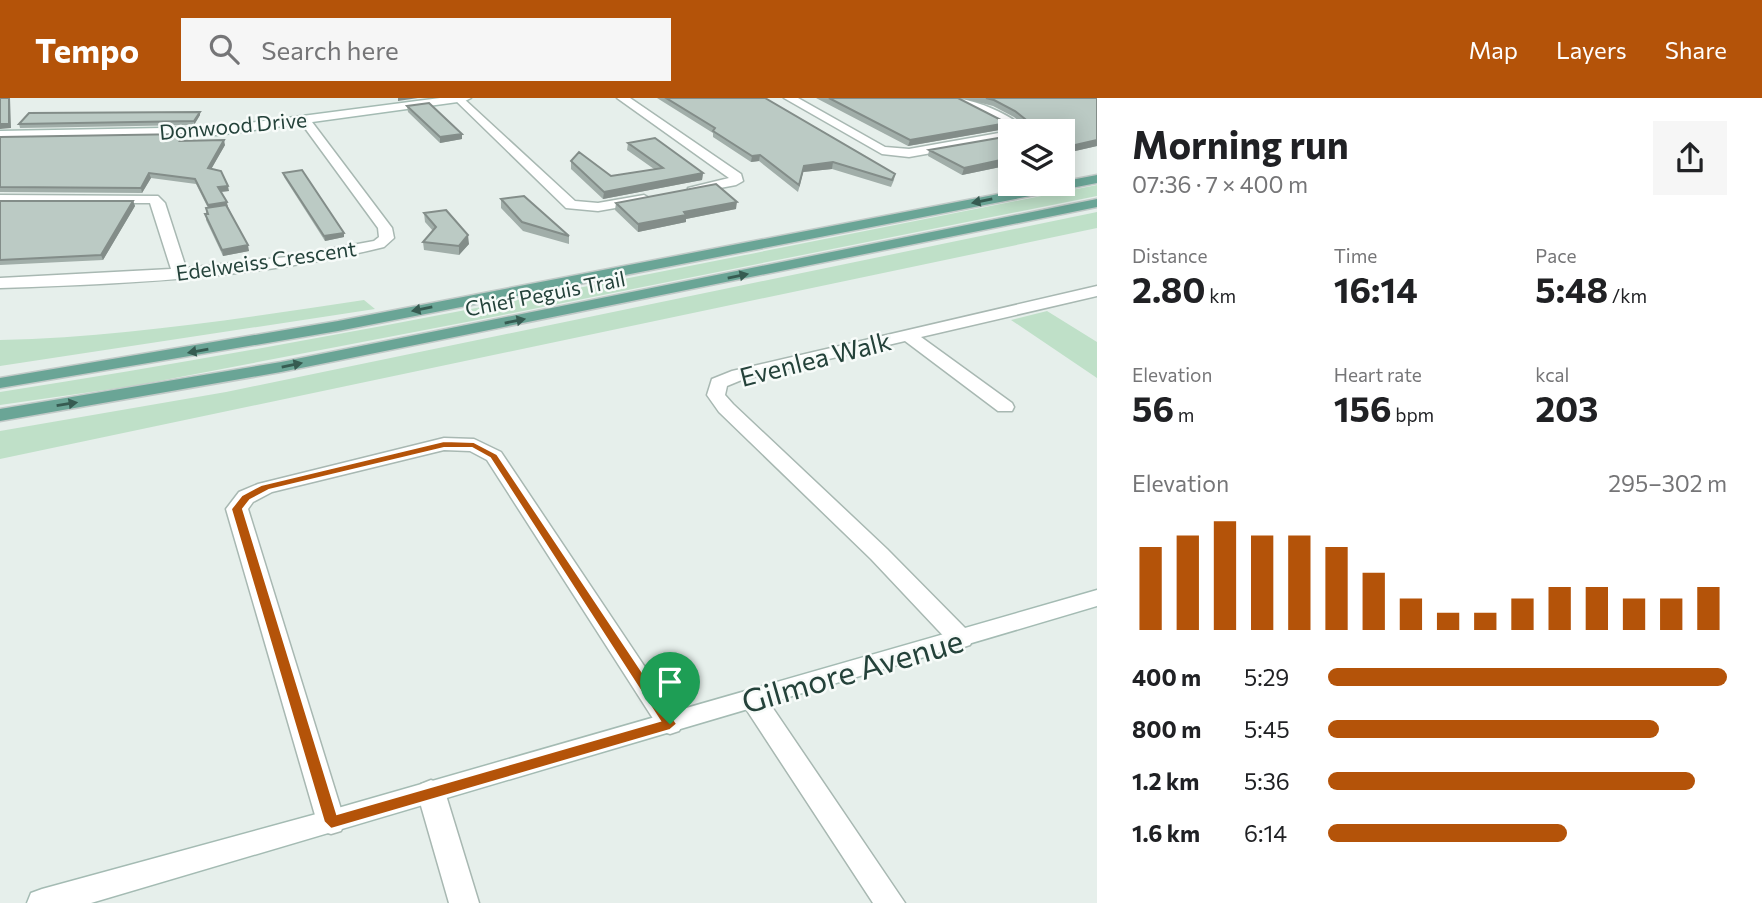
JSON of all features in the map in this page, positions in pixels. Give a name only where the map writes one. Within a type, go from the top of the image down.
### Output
[{"type":"main road","name":"Chief Peguis Trail","points":[[0,383],[338,326],[1097,179]]},
{"type":"main road","name":"Chief Peguis Trail","points":[[0,415],[331,358],[1097,203]]},
{"type":"street","points":[[462,99],[571,205],[598,207],[736,181],[736,177],[623,98]]},
{"type":"street","points":[[790,98],[882,150],[895,153],[909,153],[998,137]]},
{"type":"street","points":[[957,98],[1002,119]]},
{"type":"street","name":"Donwood Drive","points":[[0,135],[195,132],[462,99]]},
{"type":"street","name":"Edelweiss Crescent","points":[[0,283],[180,272],[279,261],[379,244],[387,238],[385,228],[305,120]]},
{"type":"street","points":[[0,199],[153,199],[158,203],[180,272]]},
{"type":"street","name":"Evenlea Walk","points":[[961,639],[879,554],[726,408],[716,395],[718,383],[738,375],[1097,291]]},
{"type":"street","points":[[909,336],[1005,407]]},
{"type":"street","points":[[331,822],[237,509],[246,497],[265,488],[444,444],[474,445],[484,450],[494,456],[670,724]]},
{"type":"street","name":"Gilmore Avenue","points":[[42,903],[670,724],[1097,598]]},
{"type":"street","points":[[753,699],[890,903]]},
{"type":"street","points":[[431,792],[464,903]]},
{"type":"green space","points":[[1097,185],[1097,196],[133,386],[0,405],[0,392],[275,346],[1042,196],[1075,196],[1075,189]]},
{"type":"green space","points":[[1097,212],[1097,228],[0,459],[0,431],[226,392]]},
{"type":"green space","points":[[364,300],[375,309],[0,366],[0,340],[137,331]]},
{"type":"green space","points":[[1047,311],[1097,342],[1097,378],[1011,320]]},
{"type":"building","points":[[0,98],[9,98],[9,124],[0,124]]},
{"type":"building","points":[[666,98],[765,98],[895,174],[892,180],[833,162],[804,166],[799,185],[760,155],[752,156],[713,131],[715,128]]},
{"type":"building","points":[[829,98],[958,98],[999,119],[998,125],[910,140]]},
{"type":"building","points":[[986,98],[1097,98],[1097,140],[1075,145],[1075,119],[1025,119]]},
{"type":"building","points":[[429,103],[462,134],[440,137],[407,106]]},
{"type":"building","points":[[200,112],[194,121],[19,124],[29,113]]},
{"type":"building","points":[[185,134],[180,141],[224,140],[208,168],[221,171],[228,186],[218,187],[227,202],[208,205],[195,179],[149,173],[141,188],[0,187],[0,137]]},
{"type":"building","points":[[655,138],[703,173],[604,192],[571,161],[579,152],[611,176],[663,168],[628,143]]},
{"type":"building","points":[[998,138],[998,161],[964,168],[929,150]]},
{"type":"building","points":[[302,170],[344,233],[324,236],[283,173]]},
{"type":"building","points":[[716,184],[737,202],[638,224],[616,203]]},
{"type":"building","points":[[524,196],[569,236],[522,222],[501,199]]},
{"type":"building","points":[[0,201],[133,201],[101,255],[0,260]]},
{"type":"building","points":[[226,205],[248,245],[222,250],[205,214],[208,214],[206,208]]},
{"type":"building","points":[[446,210],[468,235],[459,246],[423,242],[436,227],[424,213]]},
{"type":"route","points":[[444,444],[474,445],[494,456],[670,724],[331,822],[237,509],[246,497],[265,488],[444,444]]}]
